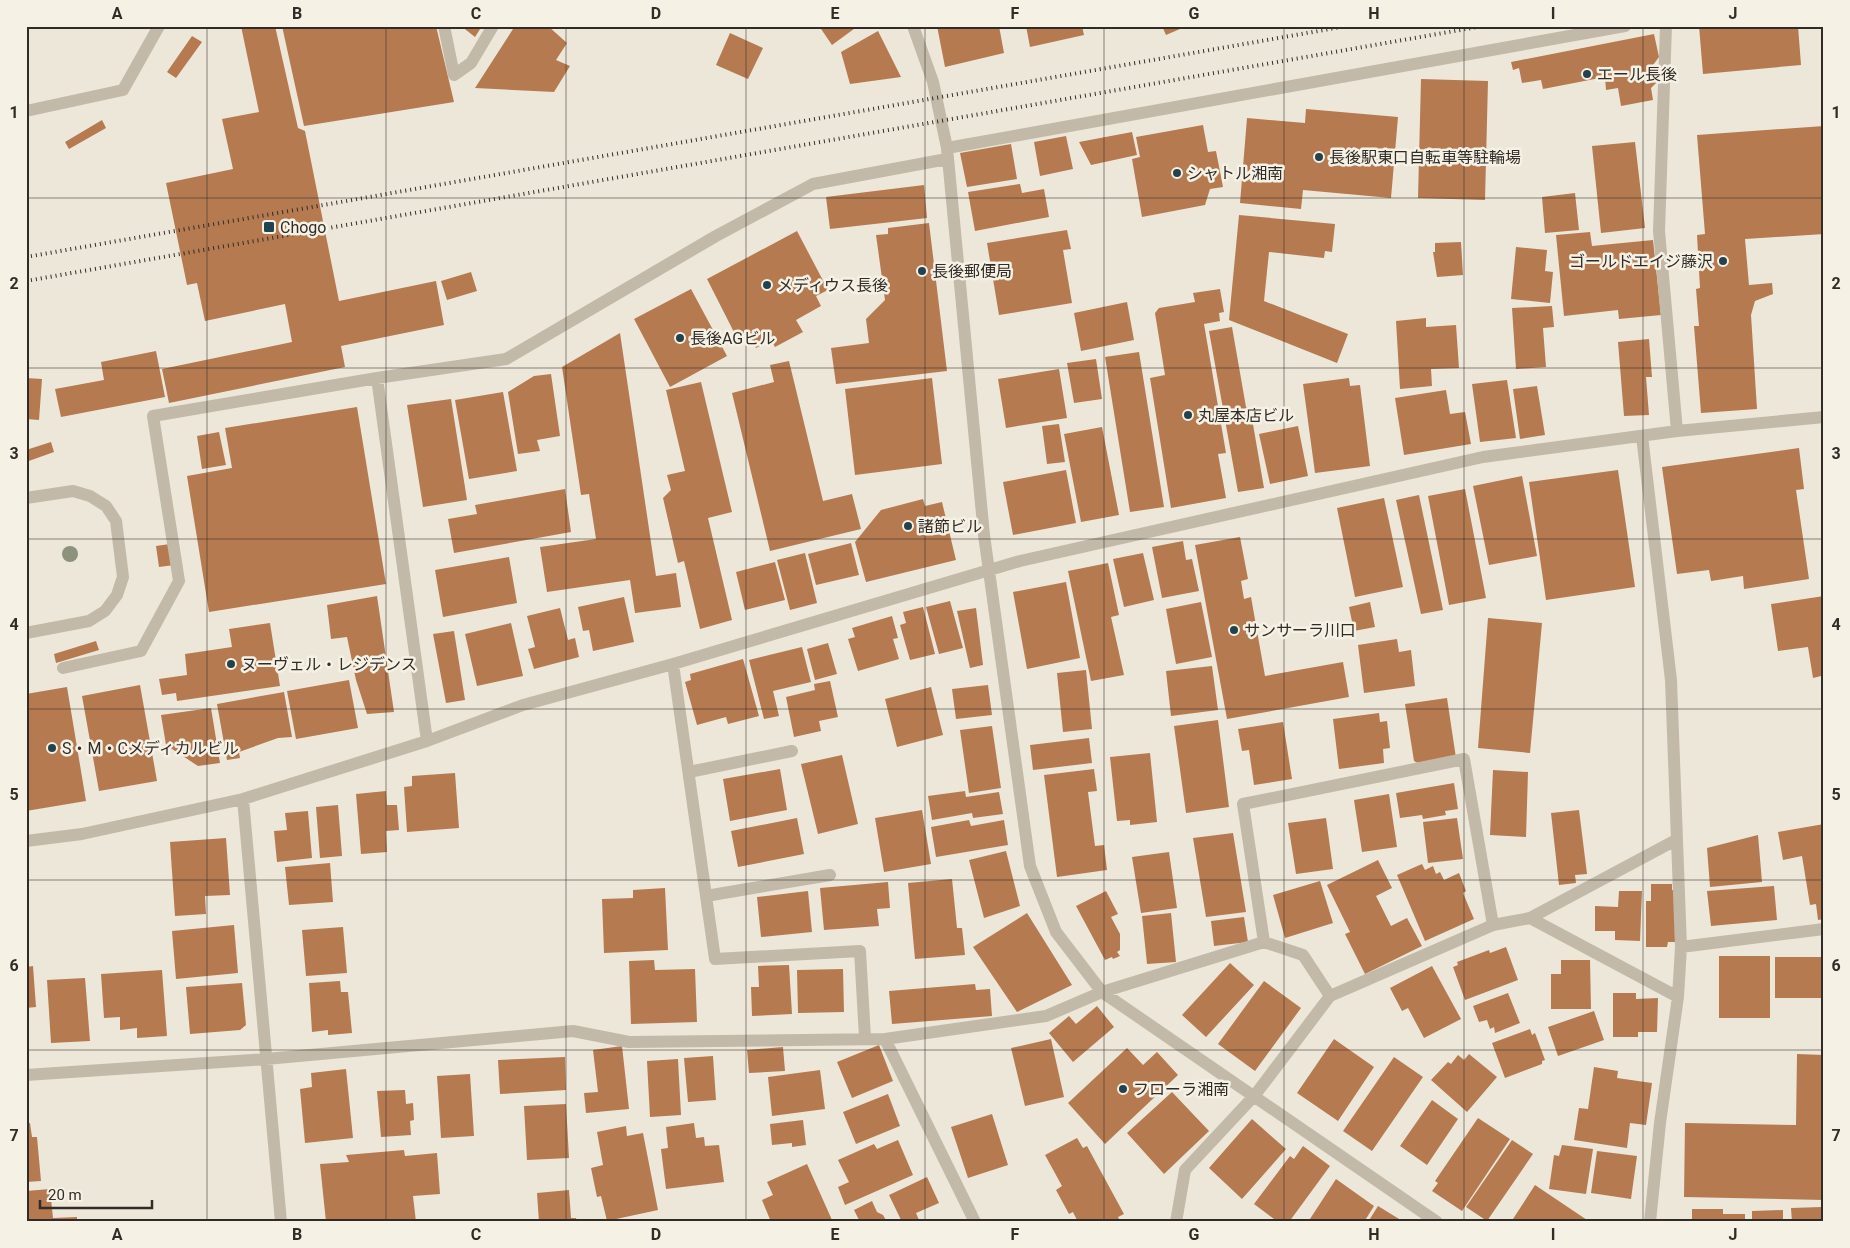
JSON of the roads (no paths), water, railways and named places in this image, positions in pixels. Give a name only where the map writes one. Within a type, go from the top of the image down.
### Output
[{"type":"street","points":[[26,111],[123,90],[159,26]]},
{"type":"street","points":[[444,26],[454,75],[470,63],[493,26]]},
{"type":"street","points":[[63,668],[141,651],[179,581],[153,416],[376,378],[506,359],[716,236],[813,184],[947,153],[1625,26]]},
{"type":"street","points":[[1666,26],[1660,231],[1677,431]]},
{"type":"street","points":[[915,27],[934,82],[947,153],[977,472],[1030,866],[1056,932],[1102,992],[1255,1095],[1433,1221]]},
{"type":"street","points":[[376,378],[427,741]]},
{"type":"street","points":[[26,842],[82,834],[243,799],[427,741],[523,705],[673,664],[989,569],[1483,457],[1677,431],[1824,417]]},
{"type":"street","points":[[1642,436],[1671,680],[1681,947],[1678,997],[1660,1123],[1650,1222]]},
{"type":"street","points":[[26,498],[73,491],[90,496],[106,506],[116,521],[123,577],[117,595],[105,612],[89,621],[26,633]]},
{"type":"street","points":[[673,664],[714,959],[860,951],[865,1038]]},
{"type":"street","points":[[688,772],[792,751]]},
{"type":"street","points":[[1264,942],[1243,804],[1464,759],[1493,925]]},
{"type":"street","points":[[243,799],[280,1222]]},
{"type":"street","points":[[1176,1222],[1185,1170],[1255,1095],[1330,996],[1493,925],[1530,918],[1676,840]]},
{"type":"street","points":[[706,896],[830,874]]},
{"type":"street","points":[[1530,918],[1678,997]]},
{"type":"street","points":[[1681,947],[1824,929]]},
{"type":"street","points":[[26,1075],[266,1059],[573,1031],[629,1042],[885,1039],[1046,1016],[1102,992],[1264,942],[1303,955],[1330,996]]},
{"type":"street","points":[[885,1039],[975,1222]]},
{"type":"railway","points":[[26,257],[1347,26]]},
{"type":"railway","points":[[26,281],[1483,26]]},
{"type":"place","name":"エール長後","points":[[1587,74]]},
{"type":"place","name":"長後駅東口自転車等駐輪場","points":[[1319,157]]},
{"type":"place","name":"シャトル湘南","points":[[1177,173]]},
{"type":"place","name":"Chogo","points":[[269,227]]},
{"type":"place","name":"ゴールドエイジ藤沢","points":[[1723,261]]},
{"type":"place","name":"長後郵便局","points":[[922,271]]},
{"type":"place","name":"メディウス長後","points":[[767,285]]},
{"type":"place","name":"長後AGビル","points":[[680,338]]},
{"type":"place","name":"丸屋本店ビル","points":[[1188,415]]},
{"type":"place","name":"諸節ビル","points":[[908,526]]},
{"type":"place","name":"サンサーラ川口","points":[[1234,630]]},
{"type":"place","name":"ヌーヴェル・レジデンス","points":[[231,664]]},
{"type":"place","name":"S・M・Cメディカルビル","points":[[52,748]]},
{"type":"place","name":"フローラ湘南","points":[[1123,1089]]}]
